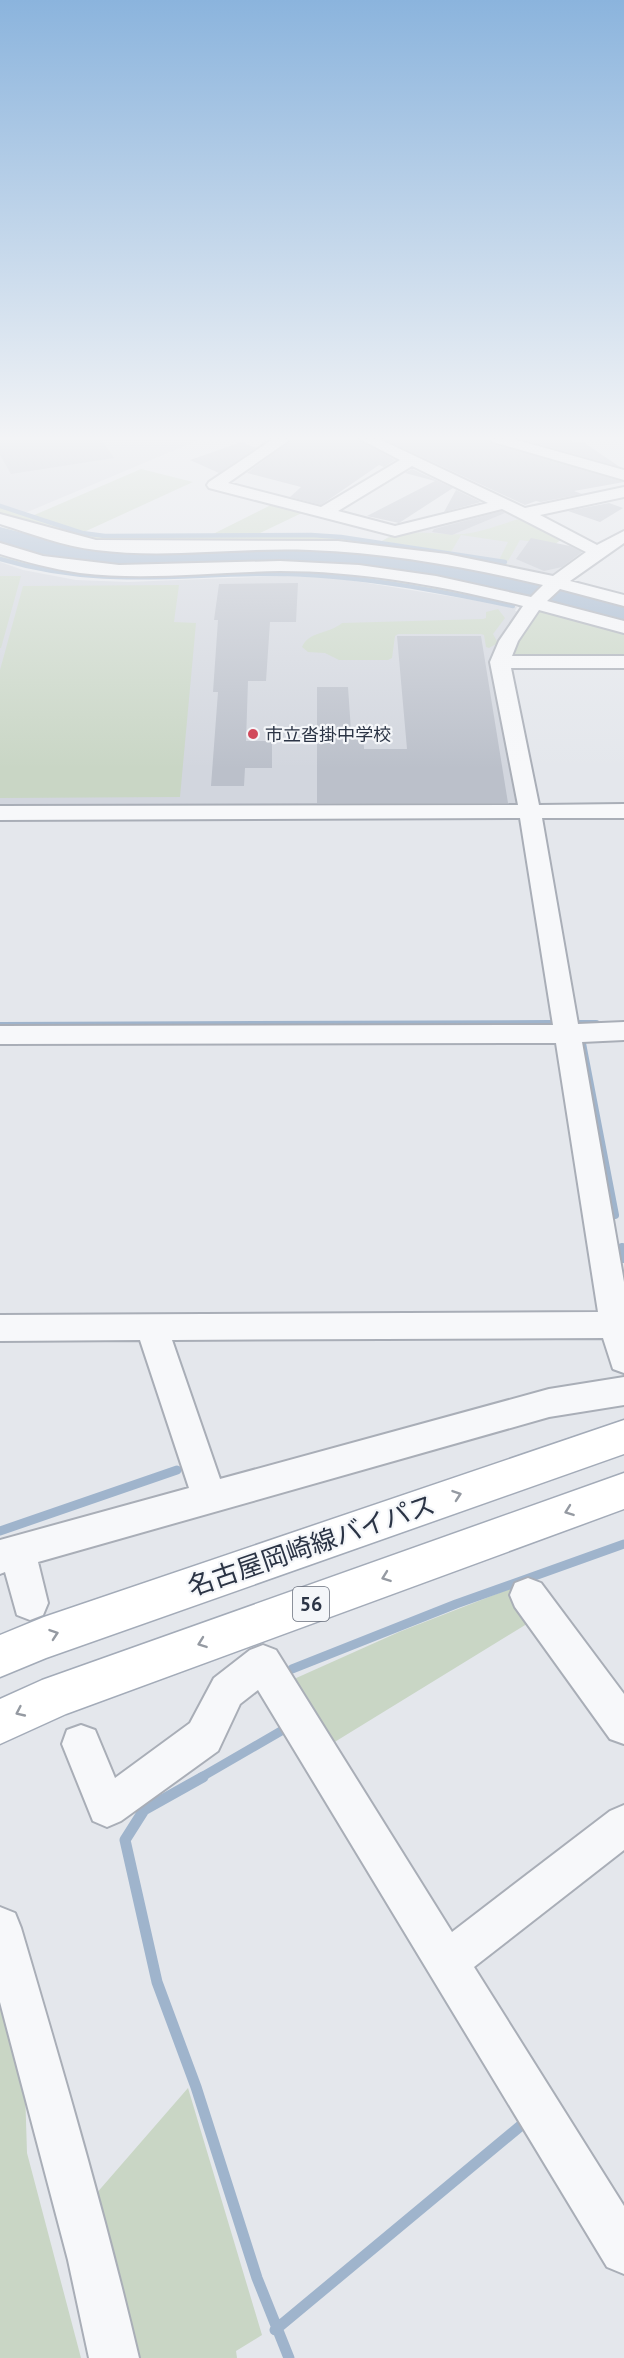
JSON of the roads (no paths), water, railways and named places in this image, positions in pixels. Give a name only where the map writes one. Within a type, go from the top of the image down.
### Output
[{"type":"main road","name":"名古屋岡崎線バイパス","points":[[0,1656],[44,1638],[624,1437]]},
{"type":"main road","name":"56","points":[[0,1722],[57,1695],[624,1491]]},
{"type":"street","points":[[3,549],[54,565],[98,571],[290,566],[348,569],[475,588],[624,627]]},
{"type":"street","points":[[361,549],[450,561],[555,582],[624,601]]},
{"type":"street","points":[[608,549],[555,582],[535,603],[506,644],[500,662],[530,812],[616,1325],[624,1359]]},
{"type":"street","points":[[500,662],[624,662]]},
{"type":"street","points":[[0,813],[624,812]]},
{"type":"street","points":[[0,1035],[566,1025],[624,1017]]},
{"type":"street","points":[[0,1018],[566,1025],[624,1031]]},
{"type":"street","points":[[0,1328],[616,1325]]},
{"type":"street","points":[[152,1328],[209,1498]]},
{"type":"street","points":[[30,1603],[9,1554],[549,1403],[624,1391]]},
{"type":"street","points":[[528,1595],[624,1725]]},
{"type":"street","points":[[81,1744],[107,1807],[204,1737],[227,1691],[263,1663],[624,2250]]},
{"type":"street","points":[[447,1962],[624,1825]]},
{"type":"street","points":[[0,1928],[53,2111],[95,2271],[114,2358]]},
{"type":"waterway","points":[[54,549],[84,557],[316,555],[378,561],[505,582],[624,614]]},
{"type":"waterway","points":[[420,549],[505,562]]},
{"type":"waterway","points":[[0,559],[74,574],[110,577],[316,575],[373,581],[513,606]]},
{"type":"waterway","points":[[0,1026],[550,1024]]},
{"type":"waterway","points":[[580,1024],[596,1024]]},
{"type":"waterway","points":[[581,1038],[615,1215]]},
{"type":"waterway","points":[[622,1247],[624,1259]]},
{"type":"waterway","points":[[0,1531],[177,1470]]},
{"type":"waterway","points":[[292,1669],[456,1604],[624,1544]]},
{"type":"waterway","points":[[200,1778],[288,1727]]},
{"type":"waterway","points":[[203,1777],[144,1810],[125,1840],[157,1982],[196,2087],[257,2278],[277,2328]]},
{"type":"waterway","points":[[277,2328],[524,2123]]},
{"type":"waterway","points":[[277,2328],[289,2358]]},
{"type":"place","name":"市立沓掛中学校","points":[[253,734]]}]
